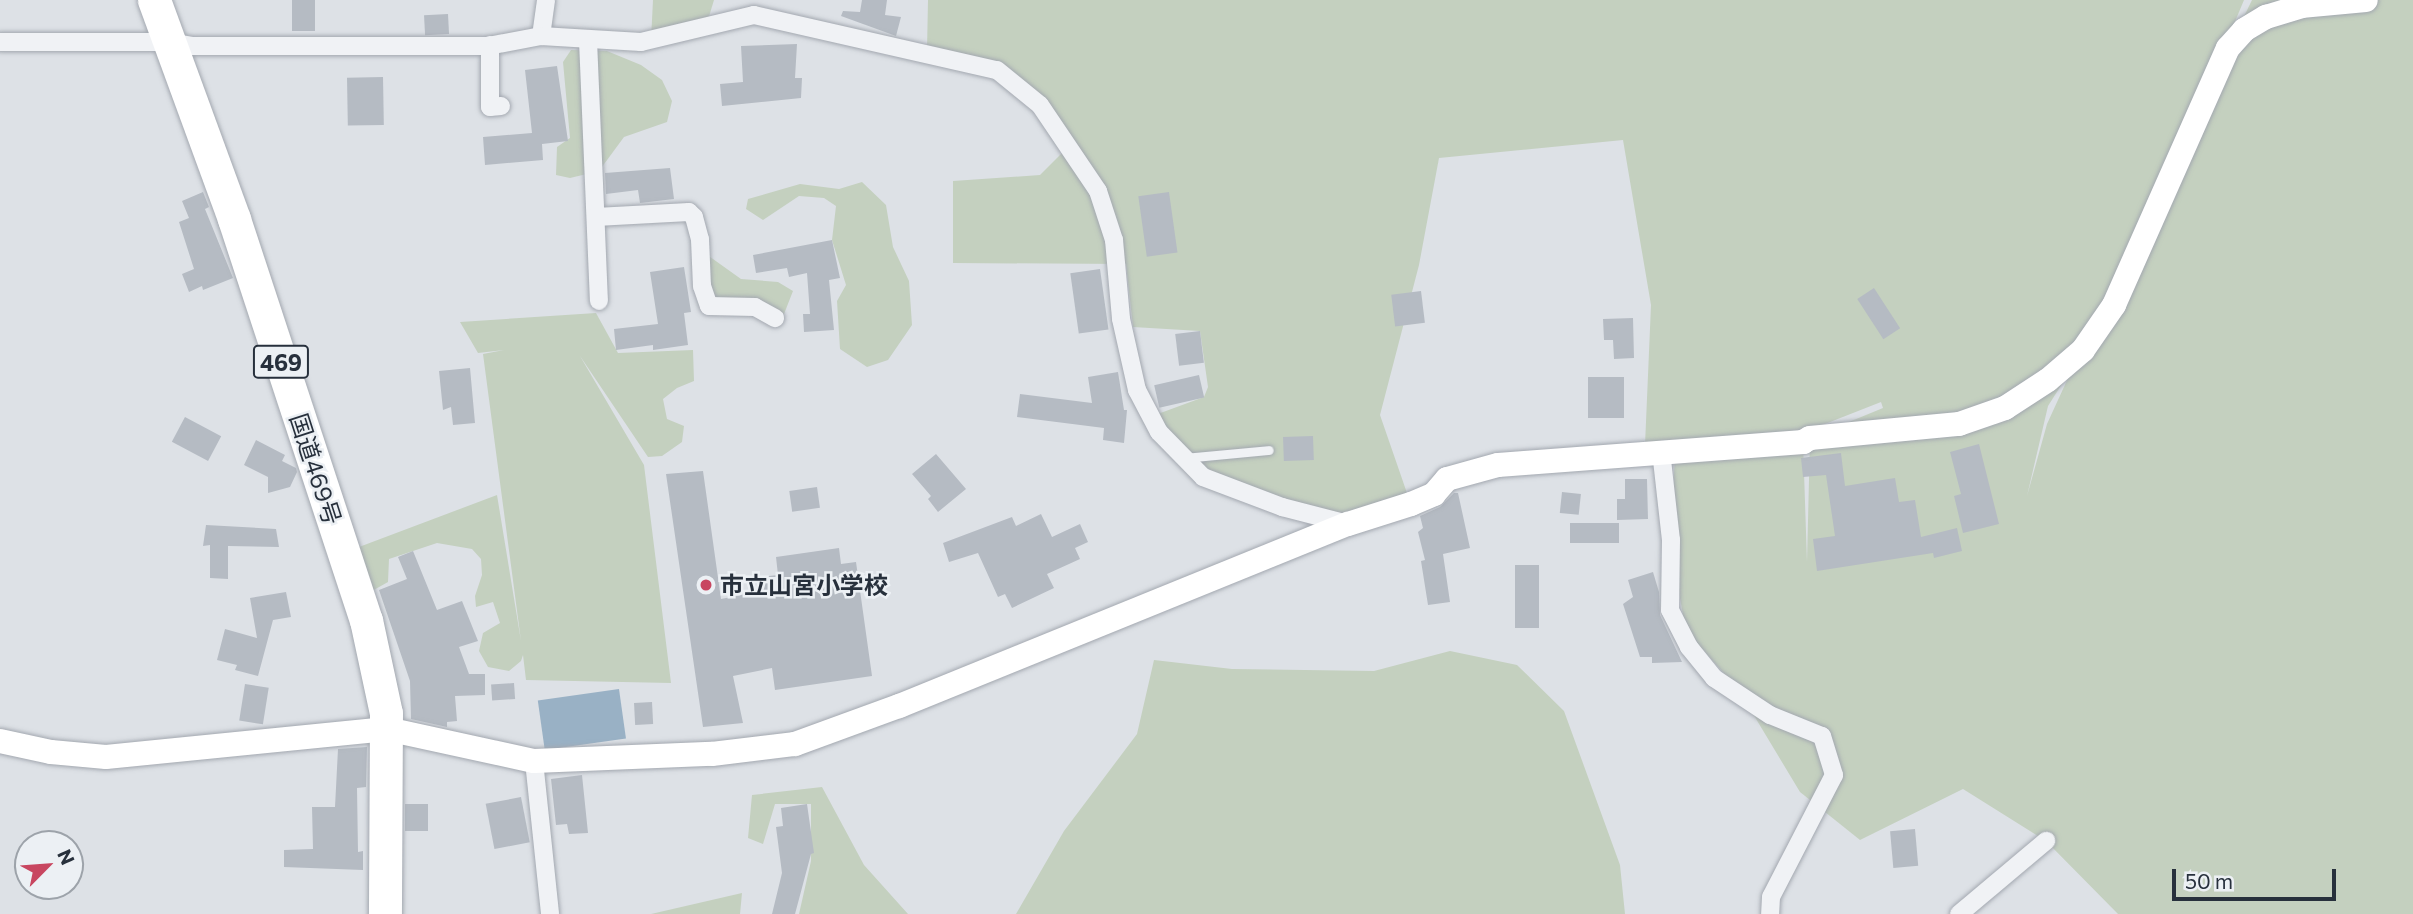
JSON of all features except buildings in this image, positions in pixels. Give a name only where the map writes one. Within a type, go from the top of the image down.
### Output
[{"type":"highway","name":"国道469号","points":[[154,0],[234,219],[366,620],[382,682],[387,729],[385,914]]},
{"type":"street","points":[[541,36],[546,0]]},
{"type":"street","points":[[0,741],[51,752],[106,757],[387,729],[534,761],[712,754],[795,744],[899,706],[1348,524],[1434,494],[1447,479],[1498,465],[1803,442],[1810,438],[1959,424],[2005,408],[2048,380],[2083,350],[2114,305],[2228,48],[2244,30],[2266,13],[2301,6],[2366,0]]},
{"type":"street","points":[[0,41],[170,42],[192,46],[490,46],[541,36],[641,42],[756,8],[997,70],[1040,105],[1098,191],[1114,240],[1121,319],[1137,390],[1159,432],[1203,477],[1282,507],[1348,524]]},
{"type":"street","points":[[588,40],[598,301]]},
{"type":"street","points":[[490,46],[490,107],[501,106]]},
{"type":"street","points":[[596,217],[689,212],[694,216],[700,239],[702,286],[709,306],[755,307],[775,318]]},
{"type":"street","points":[[1661,451],[1671,540],[1670,610],[1689,647],[1714,678],[1770,715],[1822,736],[1834,775],[1771,897],[1770,914]]},
{"type":"street","points":[[534,761],[550,914]]},
{"type":"street","points":[[1959,914],[2046,841]]},
{"type":"lane","points":[[1183,458],[1269,450]]},
{"type":"green space","points":[[653,0],[714,0],[707,23],[651,40]]},
{"type":"green space","points":[[928,0],[2244,0],[2196,115],[2252,0],[2413,0],[2413,914],[2118,914],[2046,841],[1963,789],[1860,840],[1800,792],[1738,689],[1686,631],[1671,549],[1675,450],[1803,442],[1807,562],[1810,438],[1883,408],[1881,402],[1797,435],[1645,445],[1651,305],[1623,140],[1439,158],[1419,265],[1380,415],[1408,496],[1348,524],[1203,477],[1155,415],[1204,397],[1208,387],[1200,331],[1133,327],[1126,264],[953,263],[953,181],[1040,175],[1068,147],[996,69],[927,50]],"holes":[[[2074,365],[2047,424],[2027,496],[2048,406]]]},
{"type":"green space","points":[[571,50],[607,51],[641,65],[662,80],[672,101],[667,122],[624,137],[599,171],[570,178],[556,175],[557,147],[570,138],[563,62]]},
{"type":"green space","points":[[862,182],[886,205],[893,247],[909,281],[912,325],[888,360],[867,367],[840,349],[837,301],[846,285],[832,240],[836,206],[824,198],[799,196],[763,220],[746,209],[748,199],[800,184],[839,189]]},
{"type":"green space","points":[[706,254],[741,279],[778,282],[793,291],[784,314],[713,299]]},
{"type":"green space","points":[[596,313],[618,353],[693,350],[694,381],[677,388],[663,399],[667,419],[684,426],[682,442],[662,456],[648,457],[580,356],[644,465],[671,683],[526,680],[523,655],[521,661],[509,671],[488,667],[479,651],[483,633],[500,623],[493,602],[476,607],[475,596],[482,575],[481,559],[472,549],[437,543],[389,559],[388,582],[372,591],[359,547],[497,495],[521,641],[483,354],[504,350],[478,353],[460,322]]},
{"type":"green space","points":[[1450,651],[1517,665],[1564,711],[1620,865],[1625,914],[1016,914],[1064,831],[1137,734],[1154,660],[1232,669],[1374,671]]},
{"type":"green space","points":[[822,787],[864,865],[908,914],[799,914],[811,861],[811,804],[775,804],[763,844],[748,838],[752,795]]},
{"type":"green space","points":[[742,893],[740,914],[651,914]]},
{"type":"water","points":[[619,689],[626,739],[545,750],[538,700]]},
{"type":"place","name":"市立山宮小学校","points":[[706,585]]}]
